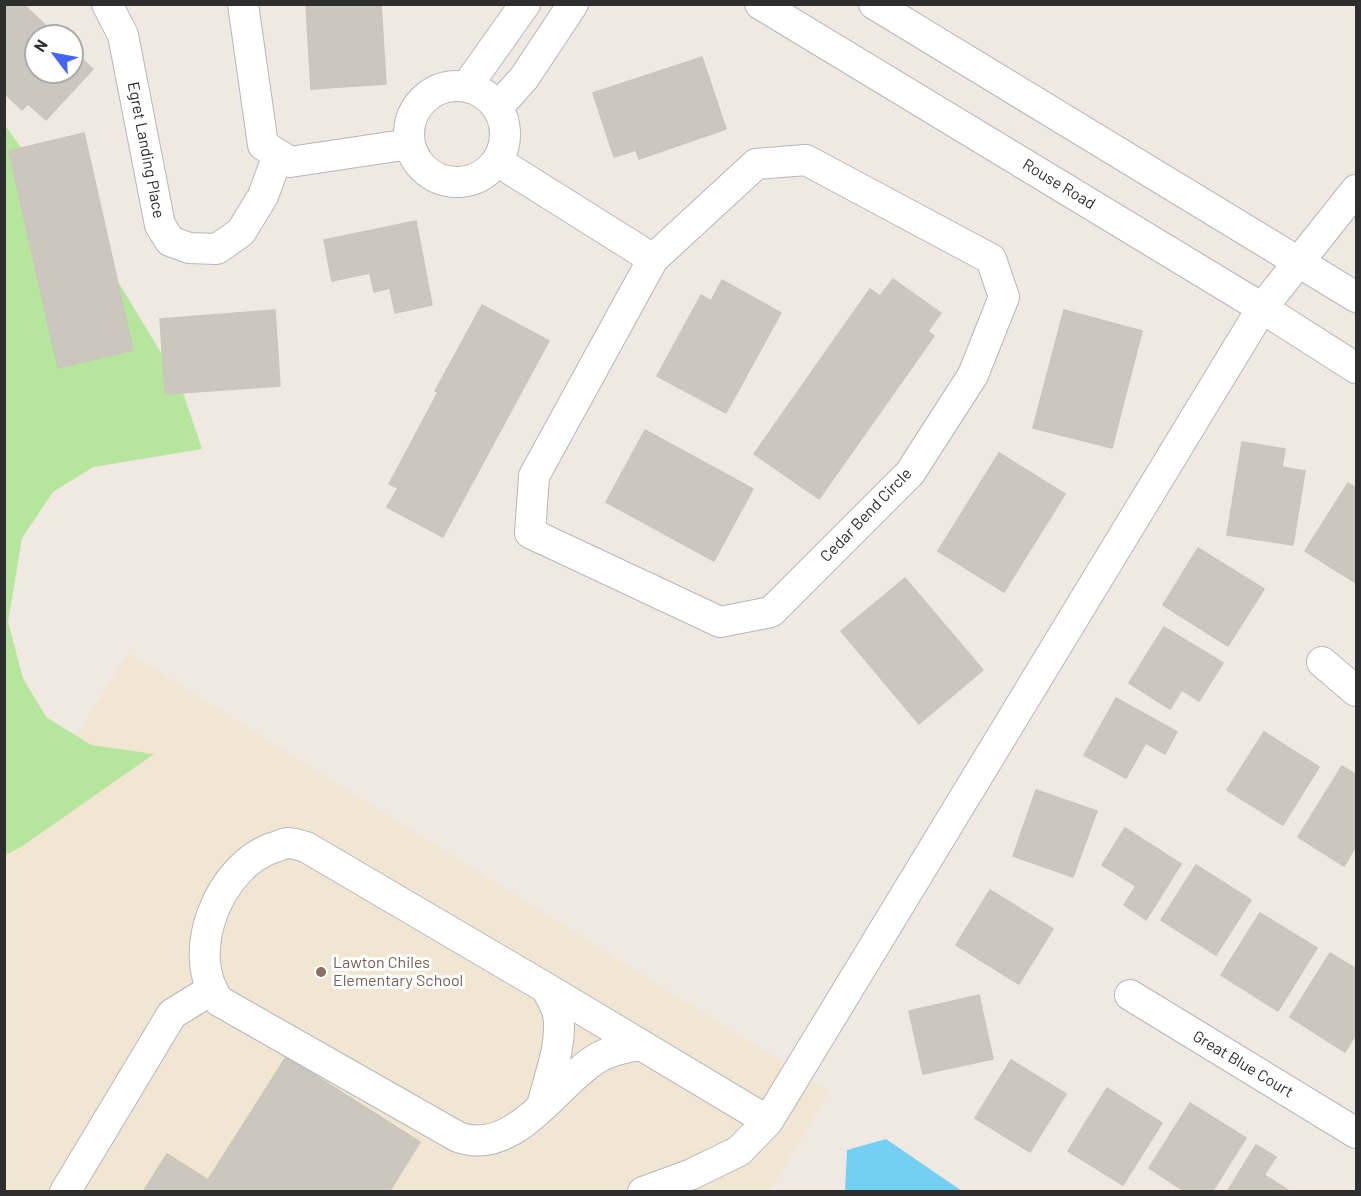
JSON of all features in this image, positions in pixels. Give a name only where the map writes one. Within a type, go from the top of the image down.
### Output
[{"type":"street","name":"Egret Landing Place","points":[[107,4],[123,35],[160,225],[170,241],[189,248],[217,249],[241,232],[263,196],[278,155]]},
{"type":"street","points":[[243,4],[263,145],[290,162],[410,144]]},
{"type":"street","name":"Rouse Road","points":[[760,4],[1262,308],[1356,368]]},
{"type":"street","points":[[874,4],[1356,297]]},
{"type":"street","points":[[467,86],[524,5],[566,16],[524,78],[498,107]]},
{"type":"street","points":[[467,86],[484,94],[498,107],[505,125],[504,144],[497,161],[484,175],[466,182],[447,182],[430,174],[417,161],[410,144],[410,124],[417,107],[430,94],[448,87],[467,86]]},
{"type":"street","name":"Cedar Bend Circle","points":[[806,160],[991,259],[1005,297],[973,375],[910,473],[771,612],[720,622],[530,533],[534,476],[653,260],[756,164],[806,160]]},
{"type":"street","points":[[497,161],[653,260]]},
{"type":"street","points":[[644,1191],[692,1174],[739,1151],[768,1121],[1262,308],[1356,190]]},
{"type":"street","points":[[1322,662],[1356,691]]},
{"type":"street","points":[[641,1045],[623,1048],[600,1057],[520,1125],[502,1136],[469,1141],[458,1137],[219,1000],[211,990],[207,977],[206,934],[210,918],[228,883],[245,863],[266,850],[288,843],[306,847],[546,988],[768,1121]]},
{"type":"street","points":[[542,1106],[559,1031],[557,1012],[546,988]]},
{"type":"street","points":[[65,1191],[172,1014],[211,990]]},
{"type":"street","name":"Great Blue Court","points":[[1130,995],[1356,1133]]},
{"type":"shaded area","name":"Lawton Chiles Elementary School","points":[[128,653],[829,1092],[769,1191],[5,1191],[4,852]]},
{"type":"green space","points":[[4,124],[120,285],[180,384],[202,449],[93,467],[53,492],[22,538],[8,622],[23,678],[46,717],[91,745],[154,754],[21,847],[5,855]]},
{"type":"water","points":[[886,1139],[962,1191],[845,1191],[847,1150]]},
{"type":"building","points":[[4,4],[23,4],[44,24],[24,24],[24,84],[79,84],[46,120],[28,104],[22,110],[4,93]]},
{"type":"building","points":[[306,4],[381,4],[386,84],[311,89]]},
{"type":"building","points":[[702,57],[726,129],[639,159],[636,150],[614,157],[593,93]]},
{"type":"building","points":[[84,61],[93,69],[84,79]]},
{"type":"building","points":[[84,133],[133,350],[58,368],[9,151]]},
{"type":"building","points":[[416,221],[432,305],[395,313],[390,288],[374,292],[370,273],[332,281],[324,240]]},
{"type":"building","points":[[893,279],[941,313],[928,331],[934,336],[819,499],[754,454],[870,289],[880,296]]},
{"type":"building","points":[[722,280],[781,313],[726,413],[657,376],[701,295],[711,301]]},
{"type":"building","points":[[482,305],[549,341],[443,537],[387,507],[398,488],[389,484],[438,392],[435,391]]},
{"type":"building","points":[[275,310],[280,386],[165,394],[160,319]]},
{"type":"building","points":[[1064,310],[1142,331],[1112,448],[1033,428]]},
{"type":"building","points":[[645,430],[753,489],[714,561],[606,502]]},
{"type":"building","points":[[1242,442],[1285,449],[1282,467],[1305,471],[1293,545],[1227,535]]},
{"type":"building","points":[[999,453],[1065,494],[1004,592],[938,551]]},
{"type":"building","points":[[1348,483],[1356,488],[1356,583],[1305,551]]},
{"type":"building","points":[[1198,548],[1264,589],[1228,646],[1163,605]]},
{"type":"building","points":[[905,578],[983,670],[919,724],[841,631]]},
{"type":"building","points":[[1164,627],[1223,663],[1199,701],[1182,690],[1170,709],[1129,683]]},
{"type":"building","points":[[1116,698],[1177,732],[1165,754],[1146,743],[1126,778],[1084,755]]},
{"type":"building","points":[[1264,732],[1319,767],[1283,825],[1227,790]]},
{"type":"building","points":[[1342,766],[1356,775],[1356,846],[1344,866],[1298,837]]},
{"type":"building","points":[[1036,790],[1097,811],[1073,877],[1013,856]]},
{"type":"building","points":[[1125,828],[1181,864],[1146,920],[1124,905],[1136,886],[1102,865]]},
{"type":"building","points":[[1196,865],[1251,900],[1216,955],[1161,920]]},
{"type":"building","points":[[990,890],[1053,929],[1019,984],[956,945]]},
{"type":"building","points":[[1260,913],[1317,948],[1278,1011],[1221,975]]},
{"type":"building","points":[[1330,953],[1356,969],[1356,1034],[1345,1052],[1290,1017]]},
{"type":"building","points":[[979,995],[993,1059],[923,1074],[909,1011]]},
{"type":"building","points":[[286,1057],[420,1142],[389,1192],[143,1192],[167,1154],[208,1180]]},
{"type":"building","points":[[1011,1060],[1066,1094],[1030,1152],[975,1118]]},
{"type":"building","points":[[1107,1088],[1162,1123],[1123,1185],[1068,1151]]},
{"type":"building","points":[[1190,1103],[1246,1138],[1212,1192],[1186,1192],[1149,1168]]},
{"type":"building","points":[[1256,1145],[1276,1157],[1264,1175],[1291,1192],[1227,1192]]},
{"type":"place","name":"Lawton Chiles Elementary School","points":[[321,972]]}]
